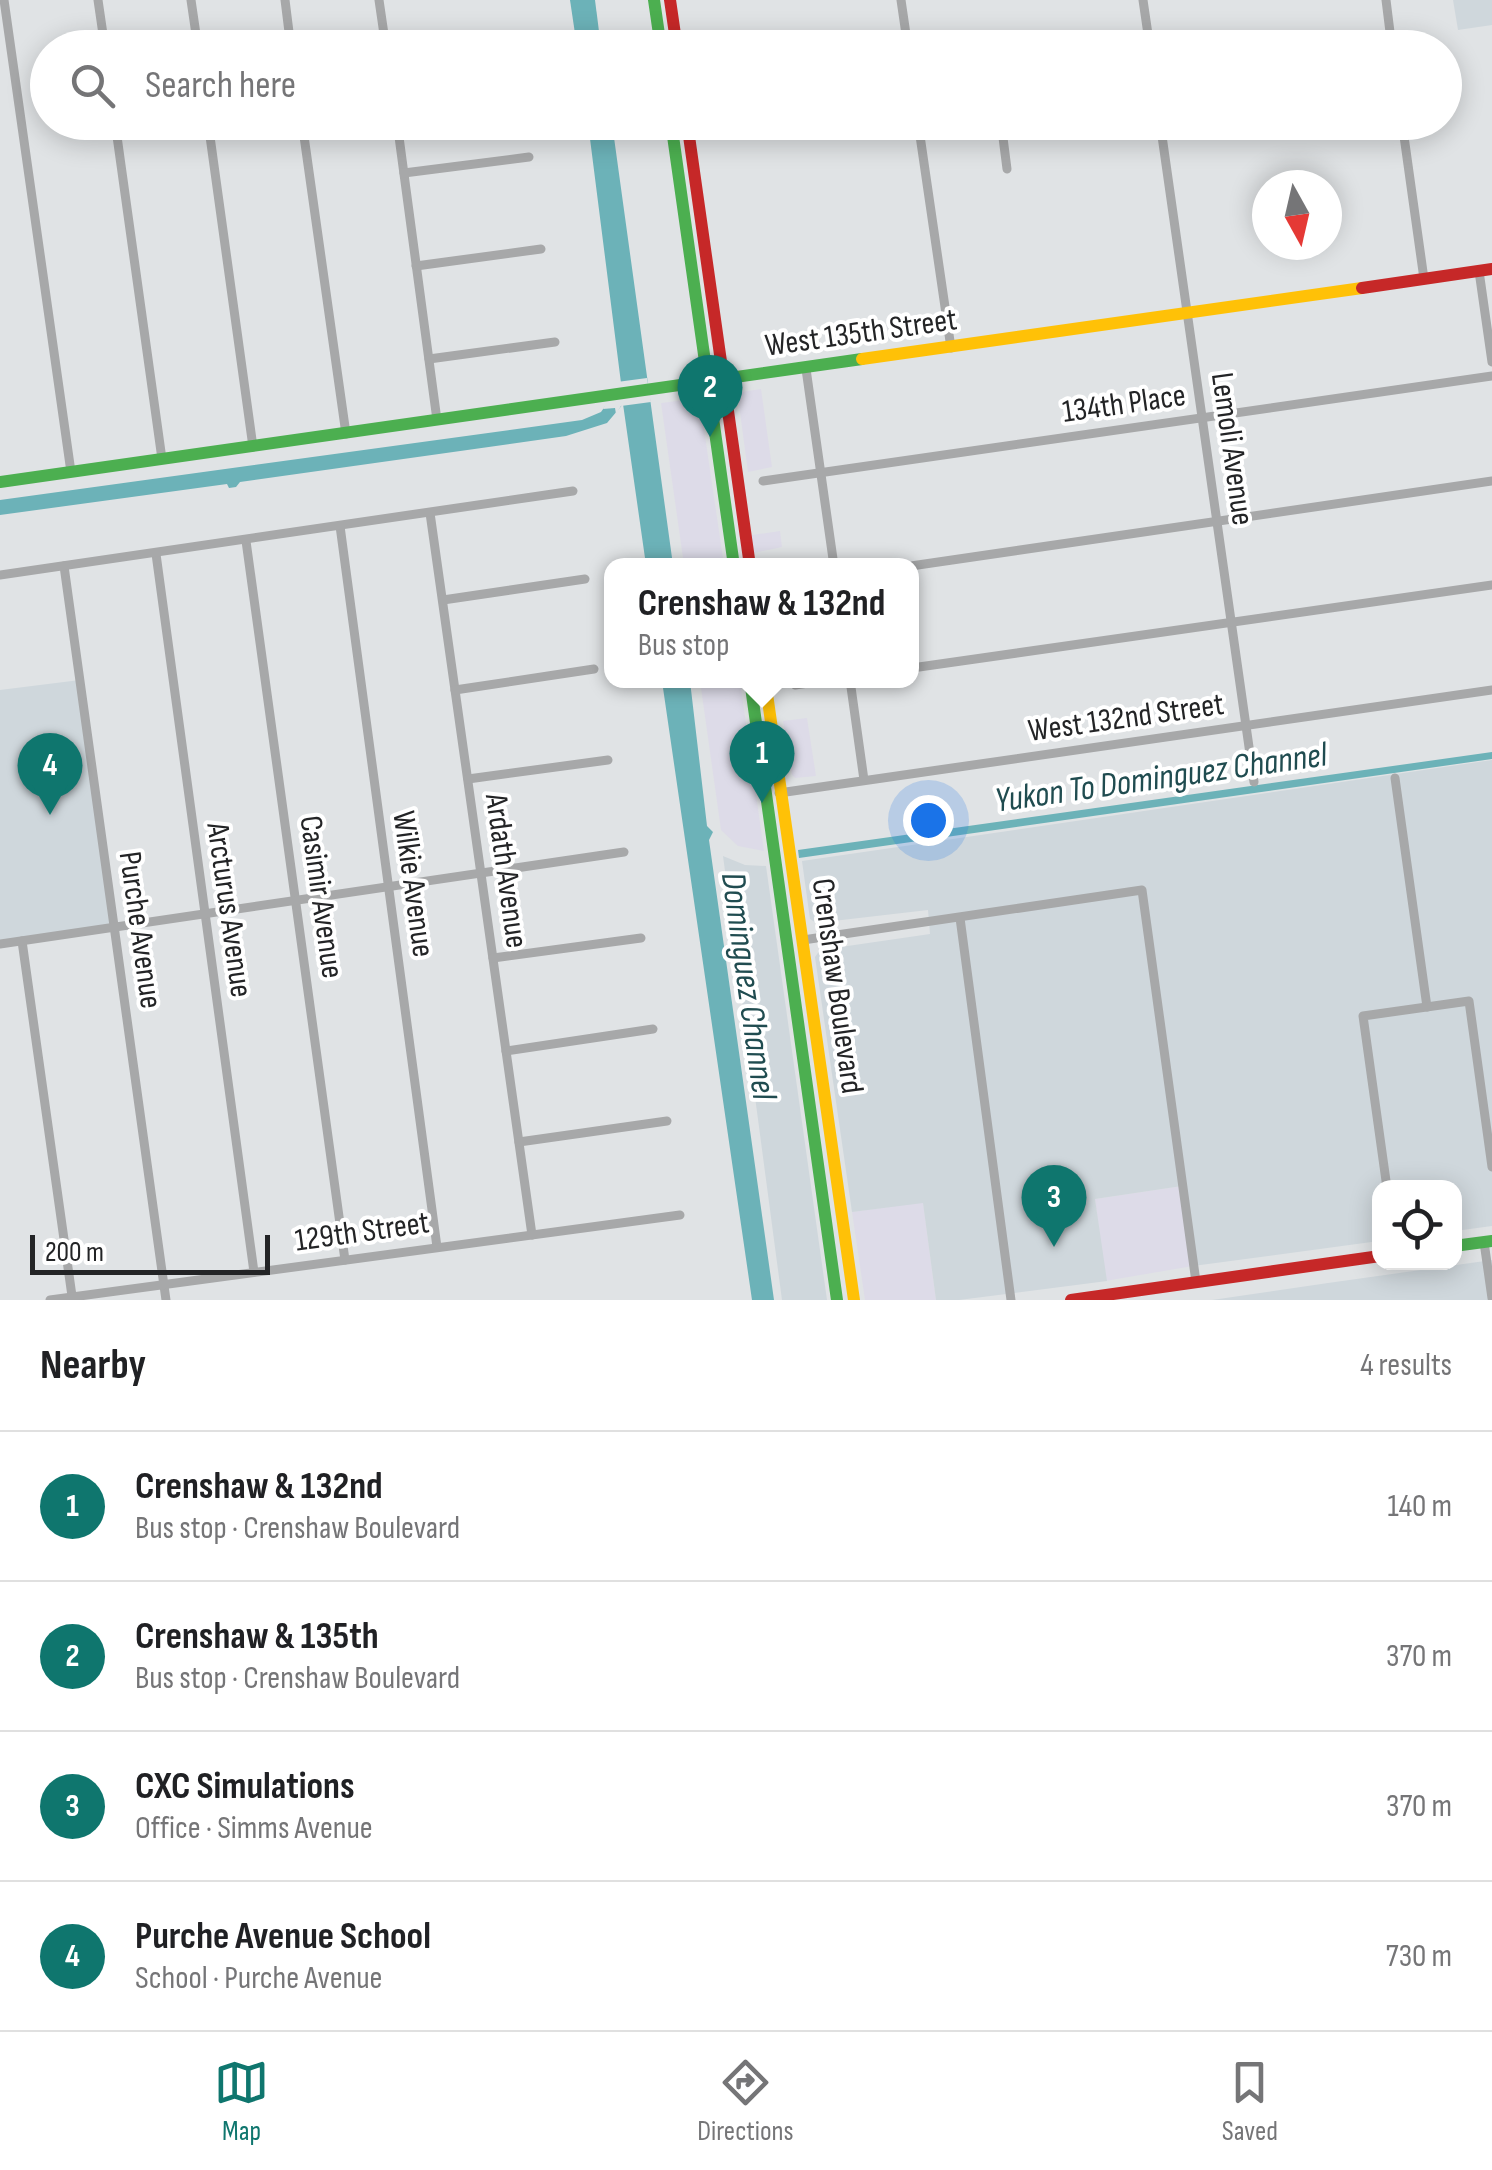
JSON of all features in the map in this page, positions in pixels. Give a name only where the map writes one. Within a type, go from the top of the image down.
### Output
[{"type":"main road","points":[[654,0],[658,30]]},
{"type":"main road","points":[[670,0],[674,30]]},
{"type":"main road","points":[[674,140],[733,558]]},
{"type":"main road","points":[[690,140],[749,558]]},
{"type":"main road","points":[[691,260],[707,258]]},
{"type":"main road","name":"West 135th Street","points":[[0,482],[1485,270]]},
{"type":"main road","name":"Crenshaw Boulevard","points":[[751,688],[837,1300]]},
{"type":"main road","name":"Crenshaw Boulevard","points":[[766,688],[854,1300]]},
{"type":"main road","points":[[788,942],[803,940]]},
{"type":"main road","points":[[1462,1245],[1488,1241]]},
{"type":"main road","points":[[1071,1300],[1372,1257]]},
{"type":"street","points":[[4,0],[70,472]]},
{"type":"street","points":[[98,0],[102,30]]},
{"type":"street","points":[[191,0],[195,30]]},
{"type":"street","points":[[285,0],[289,30]]},
{"type":"street","points":[[380,0],[384,30]]},
{"type":"street","points":[[901,0],[905,30]]},
{"type":"street","points":[[1143,0],[1147,30]]},
{"type":"street","points":[[1386,0],[1390,30]]},
{"type":"street","points":[[118,140],[162,460]]},
{"type":"street","points":[[210,140],[253,446]]},
{"type":"street","points":[[305,140],[346,434]]},
{"type":"street","points":[[399,140],[437,420]]},
{"type":"street","points":[[921,140],[950,348]]},
{"type":"street","points":[[1003,140],[1007,169]]},
{"type":"street","name":"Lemoli Avenue","points":[[1163,140],[1254,782]]},
{"type":"street","points":[[1405,140],[1424,279]]},
{"type":"street","points":[[404,173],[529,157]]},
{"type":"street","points":[[416,266],[541,249]]},
{"type":"street","points":[[1485,270],[1492,362]]},
{"type":"street","points":[[429,359],[555,342]]},
{"type":"street","points":[[806,369],[833,558]]},
{"type":"street","name":"134th Place","points":[[763,481],[1492,376]]},
{"type":"street","points":[[919,565],[1492,481]]},
{"type":"street","points":[[0,575],[573,492]]},
{"type":"street","name":"Ardath Avenue","points":[[430,514],[532,1235]]},
{"type":"street","name":"Wilkie Avenue","points":[[340,526],[437,1248]]},
{"type":"street","name":"Casimir Avenue","points":[[246,541],[344,1260]]},
{"type":"street","name":"Arcturus Avenue","points":[[156,554],[254,1272]]},
{"type":"street","name":"Purche Avenue","points":[[64,566],[166,1300]]},
{"type":"street","points":[[442,600],[584,579]]},
{"type":"street","points":[[919,667],[1492,586]]},
{"type":"street","points":[[455,690],[594,668]]},
{"type":"street","points":[[851,688],[864,780]]},
{"type":"street","name":"West 132nd Street","points":[[766,795],[1492,690]]},
{"type":"street","points":[[468,779],[608,760]]},
{"type":"street","points":[[1395,778],[1427,1006]]},
{"type":"street","points":[[0,944],[624,852]]},
{"type":"street","points":[[803,940],[1142,890],[1196,1282]]},
{"type":"street","points":[[960,918],[1011,1300]]},
{"type":"street","points":[[493,958],[641,938]]},
{"type":"street","points":[[22,941],[72,1296]]},
{"type":"street","points":[[1386,1180],[1363,1016],[1427,1006],[1469,1001],[1492,1167]]},
{"type":"street","points":[[506,1050],[653,1029]]},
{"type":"street","points":[[519,1142],[667,1121]]},
{"type":"street","name":"129th Street","points":[[50,1300],[680,1215]]},
{"type":"street","points":[[1488,1241],[1492,1298]]},
{"type":"street","points":[[1180,1284],[1182,1300]]},
{"type":"shaded area","points":[[1453,0],[1492,0],[1492,25],[1458,30]]},
{"type":"shaded area","points":[[761,389],[772,467],[748,472],[738,398],[742,392]]},
{"type":"shaded area","points":[[694,399],[700,402],[723,558],[683,558],[661,403]]},
{"type":"shaded area","points":[[780,531],[782,547],[749,554],[746,536]]},
{"type":"shaded area","points":[[80,680],[115,927],[0,944],[0,690]]},
{"type":"shaded area","points":[[701,688],[741,688],[764,851],[738,846],[721,830]]},
{"type":"shaded area","points":[[807,718],[816,776],[795,778],[783,721]]},
{"type":"shaded area","points":[[1492,760],[1492,1226],[1462,1230],[1462,1180],[1372,1180],[1372,1242],[1193,1266],[1182,1186],[1095,1199],[1107,1281],[936,1300],[923,1203],[852,1212],[815,957],[820,950],[930,934],[928,910],[816,923],[810,919],[802,861]]},
{"type":"shaded area","points":[[723,856],[745,865],[766,866],[827,1300],[782,1300]]},
{"type":"shaded area","points":[[1182,1186],[1193,1266],[1105,1281],[1095,1199]]},
{"type":"shaded area","points":[[923,1202],[936,1300],[865,1300],[852,1212]]},
{"type":"shaded area","points":[[1492,1260],[1492,1300],[1212,1300],[1421,1270],[1462,1270],[1462,1264]]},
{"type":"water","points":[[570,0],[595,0],[599,30],[574,30]]},
{"type":"water","points":[[590,140],[614,140],[672,558],[645,558],[623,404],[607,423],[566,436],[240,482],[229,488],[227,484],[0,515],[0,500],[582,420],[601,412],[621,383]]},
{"type":"water","points":[[663,688],[691,688],[707,826],[713,832],[709,840],[774,1300],[752,1300]]},
{"type":"water","points":[[1492,752],[1492,759],[799,858],[798,850]]},
{"type":"pier","points":[[647,378],[651,402],[621,406],[616,414],[615,408],[603,409],[617,382]]},
{"type":"traffic: fast","points":[[654,0],[658,30]]},
{"type":"traffic: fast","points":[[674,140],[733,558]]},
{"type":"traffic: fast","points":[[0,482],[862,359]]},
{"type":"traffic: fast","points":[[751,688],[837,1300]]},
{"type":"traffic: fast","points":[[1462,1245],[1492,1241]]},
{"type":"traffic: slow","points":[[862,359],[1362,288]]},
{"type":"traffic: slow","points":[[766,688],[854,1300]]},
{"type":"traffic: jam","points":[[670,0],[674,30]]},
{"type":"traffic: jam","points":[[690,140],[749,558]]},
{"type":"traffic: jam","points":[[1362,288],[1492,269]]},
{"type":"traffic: jam","points":[[1071,1300],[1372,1257]]},
{"type":"place","name":"Crenshaw & 135th","points":[[710,437]]},
{"type":"place","name":"Crenshaw & 132nd","points":[[762,803]]},
{"type":"place","name":"Purche Avenue School","points":[[50,815]]},
{"type":"place","name":"CXC Simulations","points":[[1054,1247]]},
{"type":"water label","name":"Yukon To Dominguez Channel","points":[[1161,778]]},
{"type":"water label","name":"Dominguez Channel","points":[[748,986]]}]
